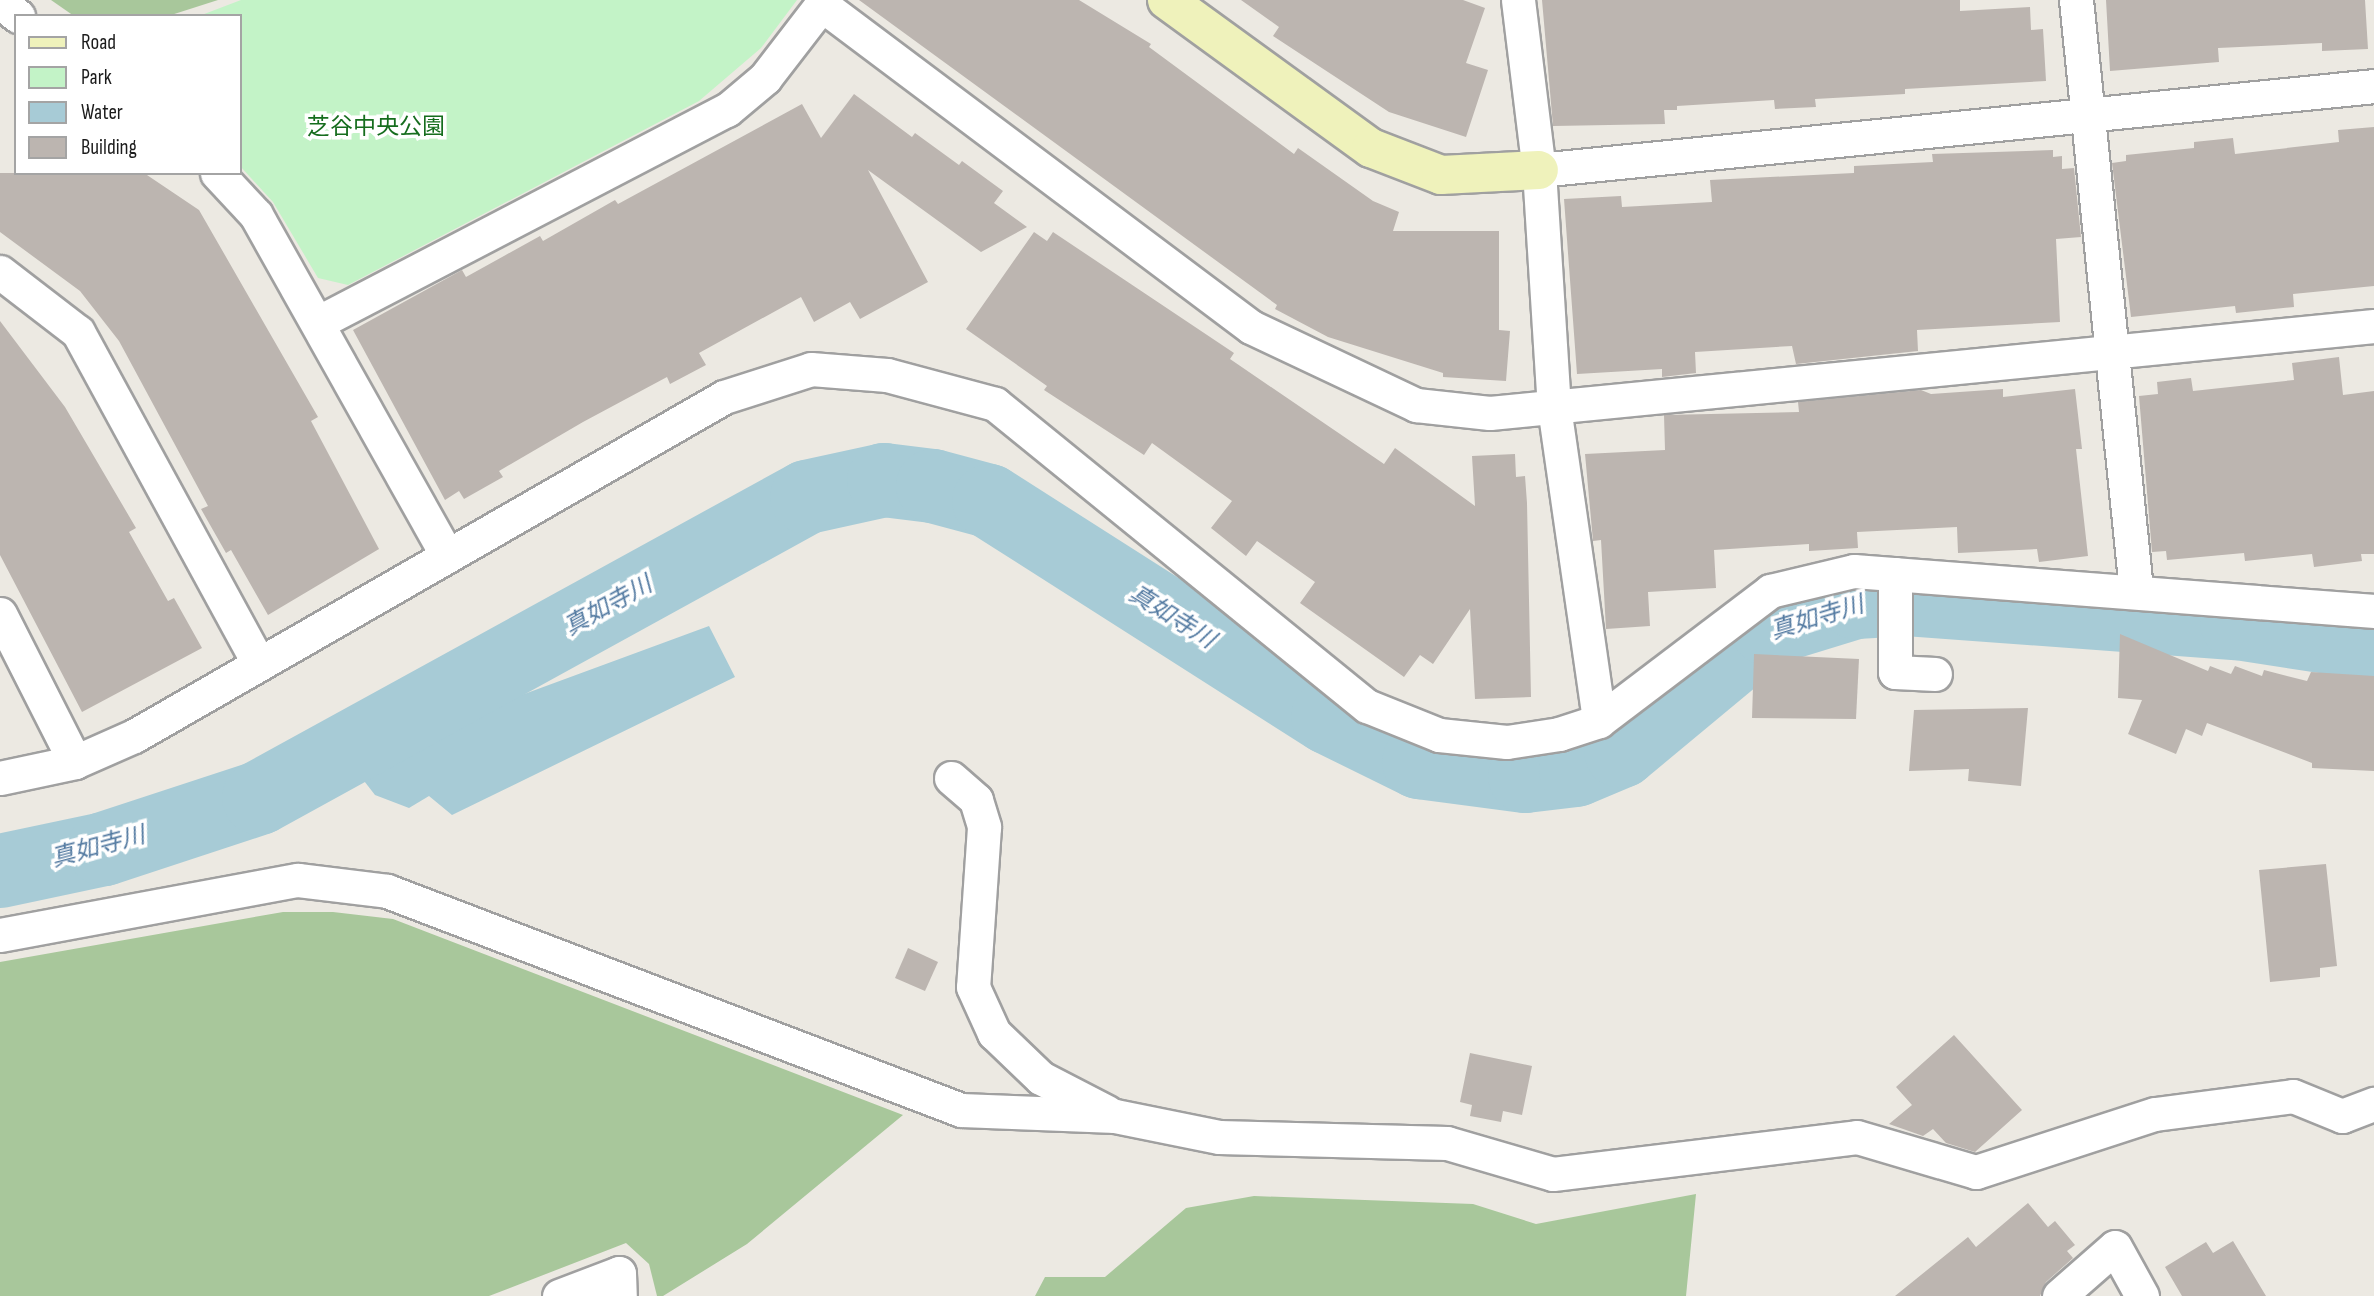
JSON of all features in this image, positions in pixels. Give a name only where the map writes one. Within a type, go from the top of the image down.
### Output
[{"type":"street","points":[[1167,0],[1371,148],[1441,175],[1539,170],[2374,86]]},
{"type":"street","points":[[1518,0],[1539,170],[1555,407],[1599,721]]},
{"type":"street","points":[[2076,0],[2136,590]]},
{"type":"street","points":[[0,2],[16,14]]},
{"type":"street","points":[[319,322],[727,110],[765,78],[824,2],[1251,327],[1416,405],[1490,413],[2374,326]]},
{"type":"street","points":[[219,175],[256,215],[319,322],[446,554]]},
{"type":"street","points":[[0,272],[78,332],[259,664]]},
{"type":"street","points":[[0,778],[75,762],[134,736],[446,554],[724,397],[811,369],[887,375],[995,404],[1367,706],[1438,735],[1507,742],[1559,734],[1599,721],[1770,591],[1854,571],[2136,590],[2374,611]]},
{"type":"street","points":[[1895,573],[1895,672],[1936,674]]},
{"type":"street","points":[[0,614],[75,762]]},
{"type":"street","points":[[951,778],[976,800],[984,827],[973,987],[994,1033],[1041,1078],[1115,1116]]},
{"type":"street","points":[[0,935],[298,880],[387,891],[961,1110],[1115,1116],[1219,1137],[1447,1143],[1553,1174],[1857,1137],[1976,1172],[2155,1114],[2293,1096],[2342,1116],[2374,1104]]},
{"type":"street","points":[[2059,1296],[2115,1247],[2142,1296]]},
{"type":"street","points":[[559,1296],[619,1273],[620,1296]]},
{"type":"green space","points":[[51,0],[218,0],[174,14],[71,14]]},
{"type":"green space","name":"芝谷中央公園","points":[[241,0],[797,0],[761,48],[699,101],[348,285],[318,278],[273,202],[242,168],[242,14],[204,14]]},
{"type":"green space","points":[[283,912],[333,912],[393,919],[903,1115],[747,1244],[663,1296],[657,1296],[649,1264],[626,1243],[489,1296],[0,1296],[0,962]]},
{"type":"green space","points":[[1696,1194],[1686,1296],[1035,1296],[1045,1277],[1105,1277],[1186,1208],[1254,1196],[1473,1204],[1536,1224]]},
{"type":"water","points":[[709,626],[735,677],[452,815],[429,796],[409,808],[375,795],[361,777],[492,706]]},
{"type":"building","points":[[859,0],[1079,0],[1151,44],[1149,47],[1294,154],[1298,148],[1373,201],[1399,212],[1393,231],[1499,231],[1499,330],[1510,331],[1506,381],[1443,377],[1443,373],[1328,337],[1275,309],[1277,305]]},
{"type":"building","points":[[1241,0],[1463,0],[1485,8],[1466,63],[1488,70],[1466,137],[1389,112],[1273,36],[1279,27]]},
{"type":"building","points":[[1542,0],[1960,0],[1960,11],[2030,7],[2031,30],[2043,29],[2046,81],[1905,89],[1905,94],[1815,99],[1816,107],[1775,109],[1774,100],[1677,106],[1677,110],[1664,110],[1665,124],[1553,126]]},
{"type":"building","points":[[2106,0],[2365,0],[2368,49],[2322,51],[2322,43],[2218,48],[2219,62],[2110,71]]},
{"type":"building","points":[[854,94],[912,137],[915,133],[959,165],[962,161],[1003,191],[994,203],[1027,227],[981,252],[868,170],[928,282],[860,319],[850,302],[814,322],[801,297],[699,353],[706,365],[670,384],[667,377],[583,422],[499,471],[503,477],[464,499],[459,491],[445,500],[353,330],[462,270],[466,277],[540,236],[543,241],[615,200],[618,204],[802,104],[821,138]]},
{"type":"building","points":[[2374,127],[2374,286],[2293,294],[2294,307],[2236,313],[2235,306],[2131,317],[2112,163],[2126,161],[2126,155],[2194,148],[2194,142],[2233,138],[2235,154],[2339,142],[2338,130]]},
{"type":"building","points":[[2053,150],[2053,157],[2062,156],[2062,169],[2074,168],[2081,237],[2056,239],[2060,322],[1917,330],[1918,351],[1796,364],[1792,346],[1695,352],[1696,373],[1662,377],[1662,369],[1577,374],[1564,199],[1621,196],[1622,207],[1712,202],[1710,180],[1854,173],[1854,166],[1933,162],[1932,154]]},
{"type":"building","points":[[0,173],[147,175],[199,210],[318,417],[311,421],[379,549],[268,615],[231,550],[226,553],[201,509],[208,506],[119,341],[80,291],[0,232]]},
{"type":"building","points":[[1034,232],[1047,241],[1053,232],[1234,353],[1230,359],[1384,464],[1395,448],[1475,506],[1472,456],[1515,454],[1516,477],[1525,476],[1527,503],[1531,697],[1475,699],[1470,609],[1433,664],[1420,655],[1404,677],[1300,603],[1315,582],[1257,541],[1246,556],[1211,528],[1232,501],[1152,443],[1144,455],[1044,390],[1047,386],[966,329]]},
{"type":"building","points":[[0,321],[65,407],[136,528],[129,532],[168,601],[174,598],[202,648],[82,712],[0,555]]},
{"type":"building","points":[[2339,357],[2343,395],[2374,391],[2374,554],[2361,554],[2362,561],[2314,567],[2312,554],[2245,561],[2244,553],[2167,560],[2166,551],[2152,552],[2139,396],[2158,394],[2157,382],[2191,378],[2193,391],[2294,380],[2292,363]]},
{"type":"building","points":[[2003,389],[2003,397],[2075,389],[2082,449],[2076,449],[2088,556],[2039,562],[2037,549],[1958,553],[1957,527],[1857,532],[1858,548],[1809,551],[1809,544],[1714,550],[1716,588],[1648,592],[1650,626],[1606,629],[1601,540],[1593,541],[1585,454],[1665,450],[1664,415],[1799,412],[1798,402],[1921,390],[1931,394]]},
{"type":"building","points":[[2120,634],[2208,671],[2210,666],[2231,674],[2235,666],[2262,676],[2264,670],[2307,681],[2311,672],[2374,676],[2374,771],[2312,768],[2312,763],[2207,723],[2202,736],[2186,729],[2176,754],[2128,734],[2142,700],[2118,698]]},
{"type":"building","points":[[1754,654],[1859,659],[1856,719],[1752,718]]},
{"type":"building","points":[[2028,708],[2021,786],[1968,781],[1969,769],[1909,771],[1914,710]]},
{"type":"building","points":[[2326,864],[2337,966],[2320,968],[2320,977],[2270,982],[2259,870]]},
{"type":"building","points":[[908,948],[938,962],[925,991],[895,978]]},
{"type":"building","points":[[1954,1035],[2022,1110],[1975,1152],[1946,1143],[1933,1129],[1923,1136],[1889,1124],[1912,1105],[1896,1087]]},
{"type":"building","points":[[1470,1053],[1532,1066],[1522,1115],[1503,1111],[1501,1122],[1470,1116],[1472,1105],[1460,1102]]},
{"type":"building","points":[[2028,1203],[2048,1227],[2055,1221],[2075,1245],[2067,1251],[2073,1258],[2046,1282],[2040,1296],[1895,1296],[1968,1237],[1976,1247]]},
{"type":"building","points":[[2233,1241],[2266,1296],[2182,1296],[2165,1267],[2206,1242],[2213,1253]]},
{"type":"waterway","name":"真如寺川","points":[[0,871],[104,849],[259,798],[807,497],[884,480],[933,486],[989,501],[1328,717],[1419,762],[1525,776],[1576,770],[1621,751],[1768,629],[1856,602],[1907,599],[2237,623],[2374,644]]}]
